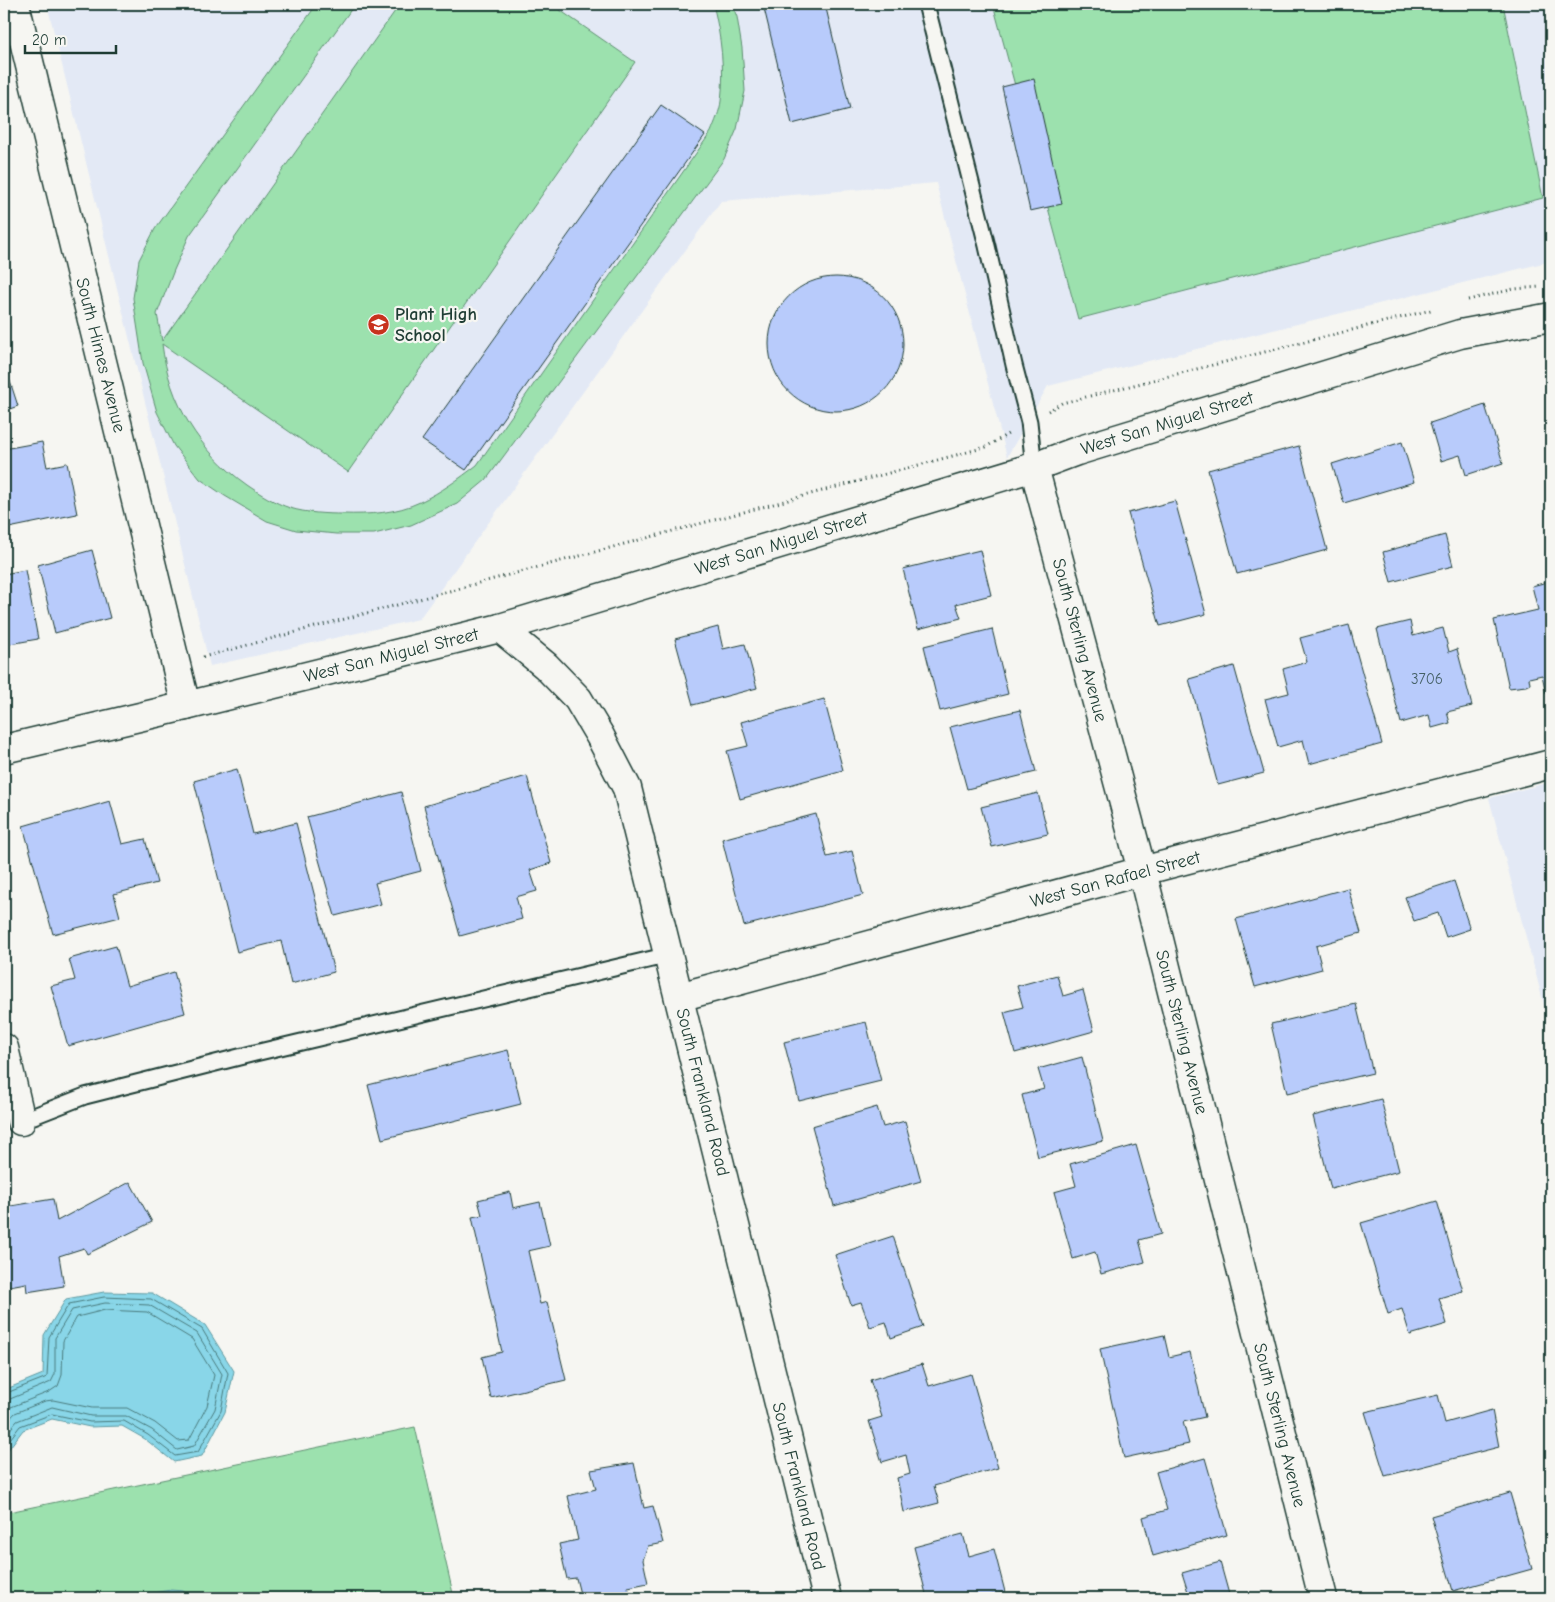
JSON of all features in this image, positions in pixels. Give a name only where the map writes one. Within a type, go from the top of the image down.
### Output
[{"type":"street","name":"South Himes Avenue","points":[[15,4],[186,706]]},
{"type":"street","name":"West San Miguel Street","points":[[4,749],[500,628],[1034,467],[1077,451],[1460,334],[1551,317]]},
{"type":"street","name":"South Sterling Avenue","points":[[1034,467],[1142,871],[1323,1598]]},
{"type":"street","name":"South Frankland Road","points":[[500,628],[546,666],[578,699],[627,788],[827,1598]]},
{"type":"street","name":"West San Rafael Street","points":[[679,997],[1142,871],[1551,764]]},
{"type":"street","points":[[4,1048],[22,1121]]},
{"type":"lane","points":[[926,4],[1029,422],[1034,467]]},
{"type":"lane","points":[[22,1121],[86,1096],[264,1051],[669,955]]},
{"type":"path","points":[[1466,301],[1514,289],[1542,287]]},
{"type":"path","points":[[198,658],[986,447],[1062,403],[1437,308]]},
{"type":"shaded area","name":"Plant High School","points":[[47,4],[1551,4],[1551,261],[1048,386],[1007,457],[936,183],[721,201],[419,619],[210,666]]},
{"type":"shaded area","points":[[1551,782],[1551,1031],[1489,798]]},
{"type":"green space","points":[[317,4],[355,4],[189,236],[157,314],[162,341],[400,4],[551,4],[635,62],[348,472],[162,344],[171,386],[179,405],[189,424],[214,457],[247,485],[268,498],[290,508],[316,513],[362,514],[402,509],[435,494],[477,465],[711,132],[720,105],[723,77],[720,40],[713,4],[732,4],[737,17],[742,48],[745,91],[737,129],[724,159],[486,480],[457,504],[411,525],[374,534],[336,534],[296,530],[267,521],[200,479],[174,446],[157,412],[143,363],[133,298],[139,260],[155,229]]},
{"type":"green space","points":[[993,4],[1503,4],[1543,198],[1078,319]]},
{"type":"green space","points":[[415,1427],[454,1598],[4,1598],[4,1513]]},
{"type":"water","points":[[104,1292],[152,1293],[205,1325],[234,1371],[225,1412],[202,1456],[174,1462],[145,1439],[122,1426],[90,1427],[52,1419],[23,1430],[4,1455],[4,1390],[43,1374],[44,1335],[66,1299]]},
{"type":"water","points":[[171,1590],[183,1591],[192,1598],[120,1598]]},
{"type":"building","points":[[763,4],[825,4],[850,109],[792,124]]},
{"type":"building","points":[[1034,79],[1062,204],[1030,211],[1002,87]]},
{"type":"building","points":[[661,105],[705,135],[466,470],[422,440]]},
{"type":"building","points":[[836,277],[862,282],[884,296],[898,318],[903,344],[898,370],[884,392],[862,406],[836,411],[810,406],[788,392],[774,370],[769,344],[774,318],[788,296],[810,282]]},
{"type":"building","points":[[4,363],[18,406],[4,411]]},
{"type":"building","points":[[1485,405],[1503,463],[1466,475],[1460,455],[1441,461],[1430,423]]},
{"type":"building","points":[[42,442],[47,467],[67,463],[77,514],[4,529],[4,449]]},
{"type":"building","points":[[1402,442],[1414,482],[1344,503],[1332,464]]},
{"type":"building","points":[[1299,446],[1327,550],[1237,574],[1208,470]]},
{"type":"building","points":[[1175,501],[1206,614],[1160,626],[1128,513]]},
{"type":"building","points":[[1445,535],[1453,566],[1391,582],[1383,552]]},
{"type":"building","points":[[92,550],[110,618],[55,633],[38,565]]},
{"type":"building","points":[[980,550],[991,595],[956,604],[961,618],[918,629],[903,569]]},
{"type":"building","points":[[25,570],[38,639],[4,645],[4,574]]},
{"type":"building","points":[[1551,581],[1551,692],[1546,693],[1542,675],[1529,678],[1530,684],[1526,686],[1509,688],[1494,620],[1538,610],[1532,586]]},
{"type":"building","points":[[1410,621],[1413,636],[1443,628],[1449,652],[1457,649],[1472,706],[1447,712],[1450,723],[1432,728],[1429,715],[1401,723],[1377,629]]},
{"type":"building","points":[[1349,625],[1382,744],[1309,764],[1303,740],[1278,747],[1265,699],[1289,693],[1283,669],[1307,662],[1300,638]]},
{"type":"building","points":[[718,627],[723,649],[745,644],[757,688],[693,705],[675,639]]},
{"type":"building","points":[[992,629],[1008,694],[940,711],[924,646]]},
{"type":"building","points":[[1234,666],[1264,773],[1218,785],[1189,679]]},
{"type":"building","points":[[824,699],[843,770],[740,799],[727,751],[748,746],[741,722]]},
{"type":"building","points":[[1020,710],[1036,772],[967,789],[950,727]]},
{"type":"building","points":[[237,769],[253,834],[296,823],[334,972],[291,984],[281,941],[237,952],[194,781]]},
{"type":"building","points":[[527,776],[551,863],[530,870],[537,891],[516,897],[522,919],[460,936],[424,806]]},
{"type":"building","points":[[401,792],[421,871],[375,883],[381,904],[335,916],[307,817]]},
{"type":"building","points":[[1038,793],[1048,834],[992,847],[981,807]]},
{"type":"building","points":[[110,801],[122,844],[145,839],[157,883],[114,894],[120,917],[53,934],[23,826]]},
{"type":"building","points":[[816,814],[827,857],[852,851],[863,895],[744,926],[722,839]]},
{"type":"building","points":[[1551,843],[1551,857],[1548,844]]},
{"type":"building","points":[[1454,881],[1470,929],[1446,937],[1438,913],[1414,921],[1405,897]]},
{"type":"building","points":[[1348,888],[1361,933],[1316,946],[1322,969],[1255,987],[1236,919]]},
{"type":"building","points":[[116,946],[127,986],[174,972],[185,1013],[68,1046],[51,986],[75,980],[69,959]]},
{"type":"building","points":[[1551,947],[1551,962],[1547,948]]},
{"type":"building","points":[[1057,975],[1063,996],[1083,990],[1094,1031],[1015,1053],[1004,1012],[1023,1007],[1017,986]]},
{"type":"building","points":[[1356,1004],[1373,1073],[1287,1093],[1271,1024]]},
{"type":"building","points":[[866,1022],[881,1081],[799,1101],[784,1042]]},
{"type":"building","points":[[508,1050],[521,1104],[382,1139],[368,1085]]},
{"type":"building","points":[[1082,1057],[1103,1141],[1038,1157],[1022,1095],[1044,1089],[1038,1069]]},
{"type":"building","points":[[1381,1099],[1399,1171],[1331,1189],[1313,1116]]},
{"type":"building","points":[[877,1107],[883,1127],[905,1121],[921,1181],[834,1206],[812,1126]]},
{"type":"building","points":[[1136,1145],[1161,1234],[1139,1240],[1145,1262],[1101,1274],[1095,1252],[1073,1259],[1054,1192],[1076,1186],[1070,1164]]},
{"type":"building","points":[[130,1182],[152,1222],[87,1254],[84,1248],[59,1256],[64,1286],[27,1292],[26,1283],[4,1287],[4,1201],[5,1207],[53,1199],[57,1221]]},
{"type":"building","points":[[510,1192],[513,1208],[540,1202],[550,1246],[528,1251],[540,1304],[547,1302],[566,1380],[491,1398],[482,1357],[502,1352],[472,1217],[482,1215],[478,1200]]},
{"type":"building","points":[[1437,1201],[1463,1291],[1439,1298],[1447,1324],[1410,1335],[1402,1309],[1388,1314],[1361,1223]]},
{"type":"building","points":[[893,1236],[923,1327],[891,1338],[886,1322],[870,1327],[861,1302],[851,1305],[835,1255]]},
{"type":"building","points":[[1164,1335],[1169,1357],[1190,1352],[1205,1417],[1183,1422],[1189,1444],[1124,1458],[1100,1349]]},
{"type":"building","points":[[922,1364],[929,1386],[971,1374],[998,1468],[934,1486],[939,1503],[904,1512],[897,1478],[910,1474],[906,1455],[882,1462],[869,1421],[882,1417],[870,1380]]},
{"type":"building","points":[[1438,1395],[1445,1423],[1492,1410],[1499,1447],[1385,1476],[1365,1412]]},
{"type":"building","points":[[1205,1458],[1227,1535],[1153,1556],[1143,1517],[1167,1510],[1156,1472]]},
{"type":"building","points":[[634,1463],[644,1508],[653,1506],[663,1543],[648,1546],[643,1560],[648,1583],[628,1587],[631,1598],[581,1598],[576,1578],[567,1579],[559,1544],[578,1540],[568,1496],[596,1489],[591,1470]]},
{"type":"building","points":[[1510,1493],[1532,1569],[1453,1591],[1431,1516]]},
{"type":"building","points":[[963,1534],[969,1556],[994,1549],[1005,1592],[979,1598],[927,1598],[914,1547]]},
{"type":"building","points":[[1220,1562],[1230,1598],[1169,1598],[1188,1592],[1182,1573]]},
{"type":"place","name":"Plant High School","points":[[379,324]]}]
